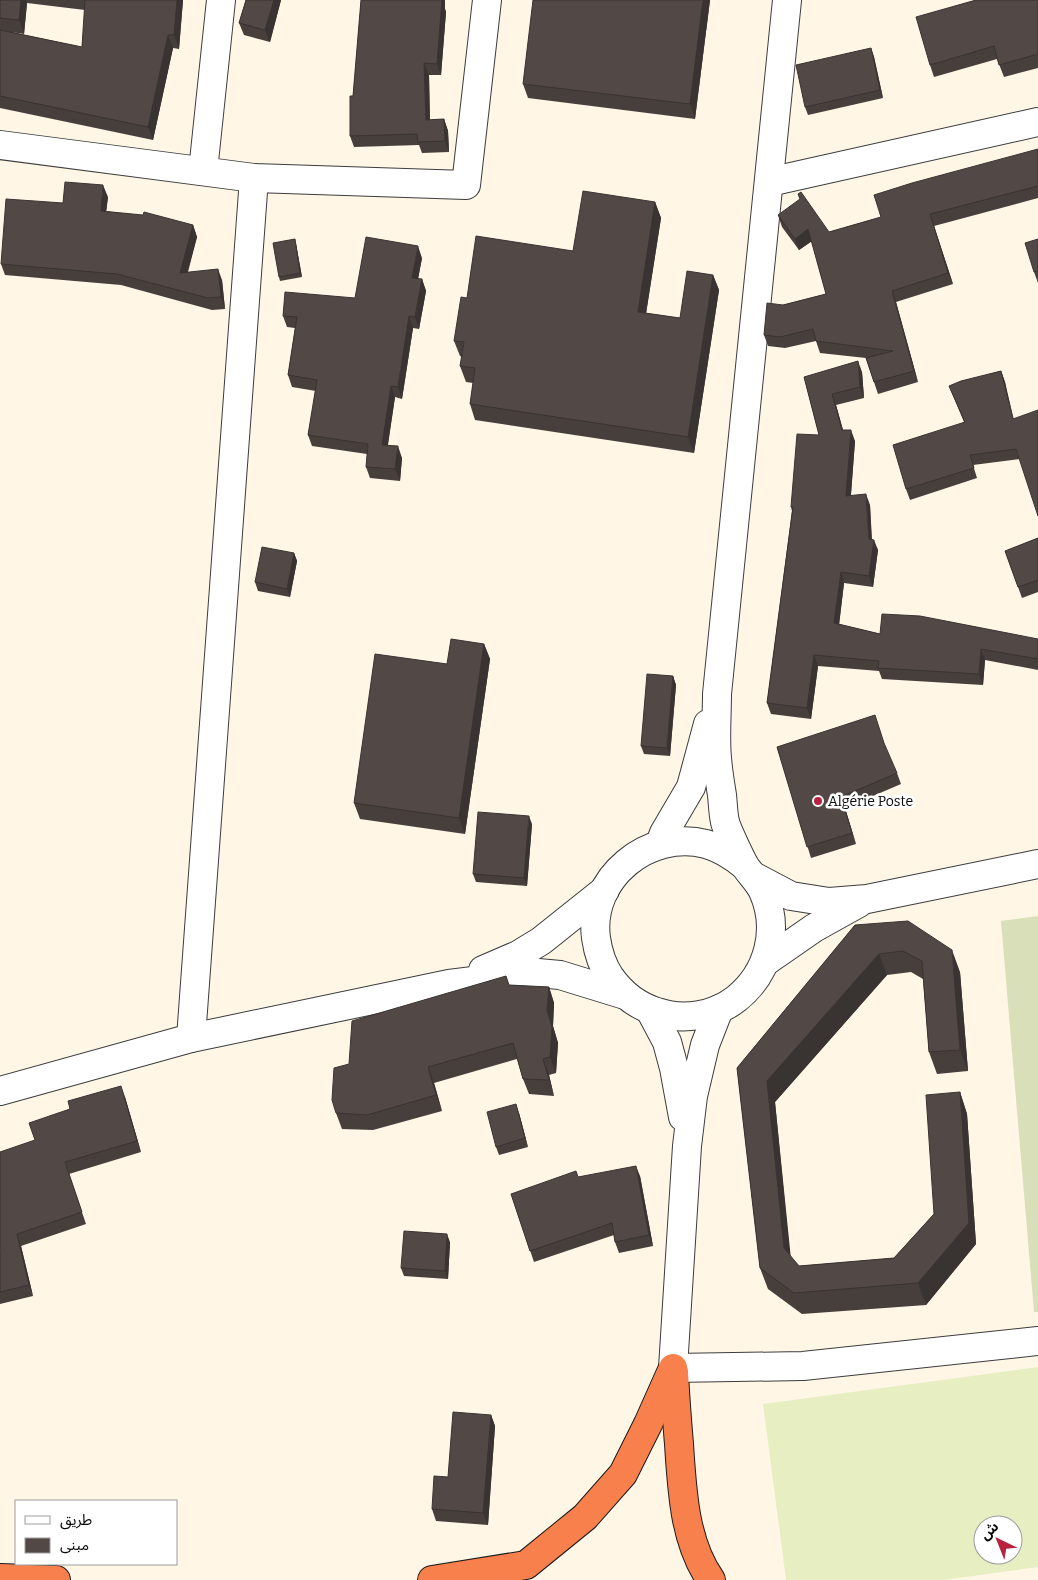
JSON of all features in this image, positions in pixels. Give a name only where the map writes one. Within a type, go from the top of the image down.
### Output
[{"type":"highway","points":[[432,1580],[526,1565],[585,1517],[623,1474],[673,1368]]},
{"type":"highway","points":[[673,1368],[681,1481],[688,1527],[702,1568],[711,1580]]},
{"type":"highway","points":[[0,1578],[56,1580]]},
{"type":"street","points":[[204,171],[220,0]]},
{"type":"street","points":[[0,145],[254,178],[466,185],[487,0]]},
{"type":"street","points":[[787,0],[716,694],[717,757],[726,822],[750,871],[762,890],[768,904],[771,918],[770,940],[765,962],[747,990],[734,1001],[719,1009],[692,1016],[677,1017],[636,1004],[615,985],[601,960],[597,946],[596,917],[599,903],[605,890],[612,878],[627,862],[660,844],[675,841],[706,844],[733,856],[750,871],[792,896],[829,902],[867,899],[1038,864]]},
{"type":"street","points":[[769,182],[1038,122]]},
{"type":"street","points":[[191,1038],[254,178]]},
{"type":"street","points":[[660,844],[664,833],[691,787],[716,694]]},
{"type":"street","points":[[449,984],[518,955],[541,941],[605,890]]},
{"type":"street","points":[[765,962],[814,928],[867,899]]},
{"type":"street","points":[[0,1091],[191,1038],[449,984],[538,973],[560,975],[625,995]]},
{"type":"street","points":[[719,1009],[705,1045],[693,1096],[687,1146],[673,1368],[803,1366],[1038,1341]]},
{"type":"street","points":[[650,1010],[667,1042],[674,1068],[687,1146]]},
{"type":"green space","points":[[1038,916],[1038,1312],[1034,1312],[1001,921]]},
{"type":"green space","points":[[1038,1367],[1038,1567],[944,1580],[786,1580],[763,1404]]},
{"type":"building","points":[[0,0],[21,0],[19,20],[0,18]]},
{"type":"building","points":[[85,0],[177,0],[174,35],[168,35],[148,127],[0,96],[0,30],[82,47]]},
{"type":"building","points":[[246,0],[274,0],[265,30],[239,23]]},
{"type":"building","points":[[361,0],[442,0],[437,64],[424,63],[426,120],[444,119],[445,141],[418,142],[417,134],[350,136],[350,96],[353,96]]},
{"type":"building","points":[[533,0],[703,0],[690,104],[523,84]]},
{"type":"building","points":[[976,0],[1038,0],[1038,54],[999,65],[994,46],[930,65],[916,17]]},
{"type":"building","points":[[871,48],[880,90],[805,107],[796,65]]},
{"type":"building","points":[[1038,149],[1038,186],[930,214],[948,273],[892,291],[914,371],[874,382],[866,358],[893,351],[816,341],[813,329],[780,337],[764,335],[767,303],[783,305],[826,294],[808,229],[795,239],[778,215],[800,199],[798,194],[801,192],[829,232],[881,217],[874,195]]},
{"type":"building","points":[[65,182],[103,185],[101,211],[143,215],[144,212],[193,225],[180,273],[218,269],[221,297],[208,298],[117,274],[1,264],[6,199],[63,203]]},
{"type":"building","points":[[583,191],[655,202],[638,312],[680,318],[687,271],[713,275],[688,437],[470,404],[475,368],[460,366],[464,342],[454,341],[461,297],[467,298],[476,236],[573,251]]},
{"type":"building","points":[[366,237],[418,246],[412,278],[422,279],[415,317],[409,316],[398,387],[391,386],[382,445],[398,446],[395,469],[366,467],[368,444],[308,435],[317,380],[288,375],[297,317],[283,316],[285,292],[355,298]]},
{"type":"building","points":[[295,239],[300,273],[279,277],[273,243]]},
{"type":"building","points":[[1038,239],[1038,271],[1034,272],[1025,243]]},
{"type":"building","points":[[858,361],[860,387],[832,394],[842,430],[851,430],[846,496],[866,494],[869,539],[874,540],[869,576],[841,572],[834,623],[880,634],[882,614],[920,616],[1038,639],[1038,659],[981,649],[979,674],[878,668],[879,661],[814,655],[807,708],[767,703],[793,507],[791,507],[797,434],[819,435],[804,377]]},
{"type":"building","points":[[1001,371],[1013,419],[1038,410],[1038,516],[1016,449],[970,455],[974,468],[906,489],[893,445],[965,422],[949,386]]},
{"type":"building","points":[[1038,538],[1038,580],[1018,587],[1005,551]]},
{"type":"building","points":[[262,547],[294,553],[287,589],[255,582]]},
{"type":"building","points":[[451,639],[484,644],[459,818],[354,803],[375,654],[447,664]]},
{"type":"building","points":[[647,674],[673,676],[667,748],[641,746]]},
{"type":"building","points":[[875,715],[884,743],[897,773],[841,797],[852,833],[807,847],[777,747]]},
{"type":"building","points":[[478,812],[529,816],[524,878],[473,874]]},
{"type":"building","points":[[908,921],[952,950],[960,1050],[929,1052],[922,961],[903,951],[879,954],[767,1081],[784,1248],[799,1266],[894,1258],[934,1214],[926,1095],[960,1092],[969,1223],[918,1283],[794,1293],[760,1268],[737,1068],[855,925]]},
{"type":"building","points":[[506,976],[509,985],[549,987],[547,1010],[552,1027],[550,1057],[543,1059],[549,1080],[523,1079],[513,1043],[428,1067],[436,1095],[367,1115],[336,1113],[332,1100],[334,1068],[349,1064],[352,1021]]},
{"type":"building","points":[[121,1086],[137,1141],[65,1162],[82,1212],[17,1234],[29,1285],[0,1292],[0,1152],[35,1140],[29,1123],[70,1109],[68,1101]]},
{"type":"building","points":[[516,1104],[525,1138],[496,1147],[487,1112]]},
{"type":"building","points":[[636,1166],[649,1235],[615,1242],[612,1223],[530,1251],[511,1194],[576,1171],[578,1177]]},
{"type":"building","points":[[404,1231],[447,1234],[445,1271],[401,1268]]},
{"type":"building","points":[[453,1412],[491,1415],[483,1513],[432,1509],[434,1476],[448,1477]]},
{"type":"place","name":"Algérie Poste","points":[[818,801]]}]
